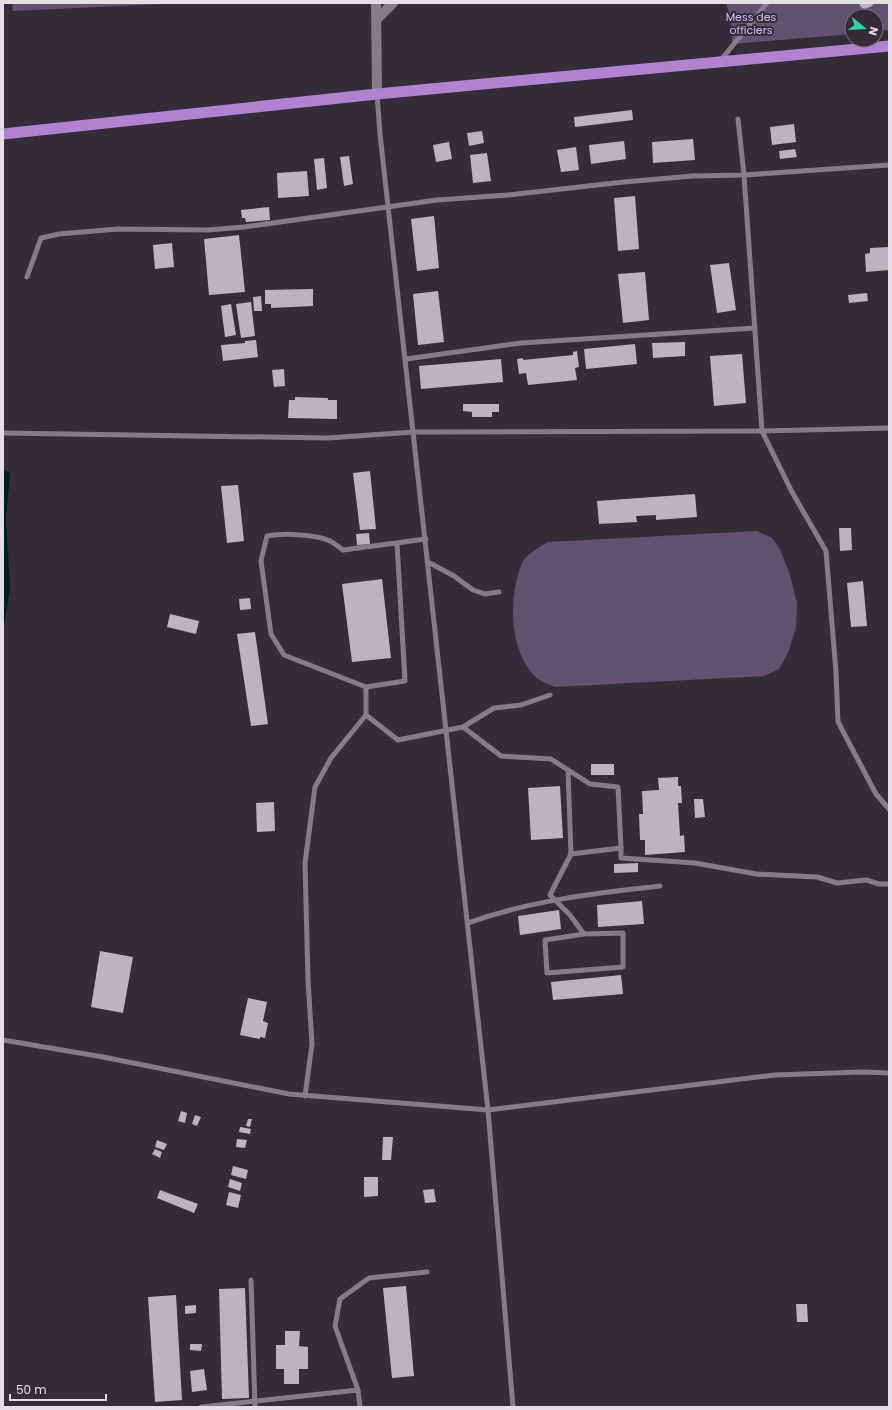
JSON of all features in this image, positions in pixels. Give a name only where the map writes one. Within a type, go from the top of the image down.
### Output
[{"type":"highway","points":[[3,134],[377,94],[889,46]]},
{"type":"street","points":[[376,3],[377,94]]},
{"type":"street","points":[[377,19],[392,3]]},
{"type":"lane","points":[[719,62],[767,3]]},
{"type":"lane","points":[[377,94],[380,134],[488,1110],[513,1407]]},
{"type":"lane","points":[[738,119],[744,175],[762,431],[792,492],[826,552],[836,672],[838,722],[876,794],[889,809]]},
{"type":"lane","points":[[27,276],[41,238],[59,234],[118,229],[208,230],[244,227],[437,200],[508,195],[568,187],[692,176],[744,175],[889,165]]},
{"type":"lane","points":[[406,359],[521,343],[755,328]]},
{"type":"lane","points":[[3,434],[328,438],[414,432],[762,431],[889,428]]},
{"type":"lane","points":[[397,543],[405,681],[366,687],[284,655],[270,634],[261,561],[267,536],[277,534],[305,535],[330,541],[343,550],[426,539]]},
{"type":"lane","points":[[428,562],[454,576],[473,590],[485,594],[499,592]]},
{"type":"lane","points":[[305,1096],[312,1044],[308,980],[306,863],[315,787],[331,758],[366,714],[366,687]]},
{"type":"lane","points":[[366,714],[398,740],[463,727],[494,708],[521,705],[550,694]]},
{"type":"lane","points":[[463,727],[502,756],[551,759],[590,784],[618,787],[621,858],[695,864],[756,874],[817,877],[837,883],[866,880],[879,884],[889,884]]},
{"type":"lane","points":[[568,770],[571,854],[550,895],[570,915],[584,934]]},
{"type":"lane","points":[[571,854],[621,848]]},
{"type":"lane","points":[[468,923],[495,913],[587,894],[660,886]]},
{"type":"lane","points":[[623,933],[623,967],[547,973],[545,940],[584,934],[623,933]]},
{"type":"lane","points":[[3,1040],[103,1057],[289,1094],[488,1110],[775,1075],[862,1072],[889,1073]]},
{"type":"lane","points":[[360,1407],[358,1390],[335,1326],[340,1299],[369,1278],[427,1272]]},
{"type":"lane","points":[[251,1280],[255,1404]]},
{"type":"lane","points":[[201,1407],[255,1404],[358,1390]]},
{"type":"green space","points":[[12,3],[184,3],[13,11]]},
{"type":"green space","name":"Mess des officiers","points":[[726,3],[889,3],[889,30],[884,30],[884,8],[844,8],[844,35],[732,44],[731,20]]},
{"type":"green space","points":[[757,531],[772,538],[780,549],[790,575],[797,603],[796,628],[788,653],[779,669],[764,676],[555,687],[542,682],[537,678],[525,663],[516,639],[514,626],[513,599],[515,587],[524,559],[548,542]]},
{"type":"shaded area","points":[[3,469],[10,473],[6,518],[10,589],[3,632]]},
{"type":"building","points":[[858,3],[874,3],[867,8],[862,8]]},
{"type":"building","points":[[632,110],[633,120],[575,127],[574,117]]},
{"type":"building","points":[[794,124],[796,142],[772,145],[770,127]]},
{"type":"building","points":[[482,131],[484,143],[469,146],[467,133]]},
{"type":"building","points":[[693,139],[695,160],[653,163],[652,142]]},
{"type":"building","points":[[624,141],[626,159],[591,164],[589,145]]},
{"type":"building","points":[[449,142],[452,159],[436,162],[433,145]]},
{"type":"building","points":[[576,147],[579,170],[561,172],[557,150]]},
{"type":"building","points":[[795,149],[797,157],[780,159],[779,151]]},
{"type":"building","points":[[487,153],[491,181],[473,183],[470,155]]},
{"type":"building","points":[[349,156],[353,184],[344,186],[340,157]]},
{"type":"building","points":[[324,158],[327,188],[317,190],[314,159]]},
{"type":"building","points":[[307,171],[309,196],[278,198],[277,173]]},
{"type":"building","points":[[635,196],[639,249],[618,251],[614,198]]},
{"type":"building","points":[[269,207],[270,220],[246,222],[245,218],[242,218],[241,210]]},
{"type":"building","points":[[434,216],[439,268],[417,271],[411,219]]},
{"type":"building","points":[[239,235],[245,292],[209,295],[204,239]]},
{"type":"building","points":[[172,243],[174,267],[155,269],[153,245]]},
{"type":"building","points":[[889,247],[889,270],[866,272],[865,254],[870,253],[870,248]]},
{"type":"building","points":[[729,263],[736,310],[717,313],[710,265]]},
{"type":"building","points":[[645,272],[649,320],[623,323],[618,274]]},
{"type":"building","points":[[313,289],[313,306],[271,308],[271,304],[265,304],[265,290]]},
{"type":"building","points":[[438,291],[444,342],[418,345],[413,294]]},
{"type":"building","points":[[867,293],[868,301],[849,303],[848,295]]},
{"type":"building","points":[[261,296],[262,311],[254,311],[253,297]]},
{"type":"building","points":[[251,302],[255,336],[241,338],[236,304]]},
{"type":"building","points":[[231,304],[236,335],[225,337],[221,306]]},
{"type":"building","points":[[256,340],[258,357],[223,361],[221,345],[245,343],[245,341]]},
{"type":"building","points":[[685,342],[685,356],[653,358],[652,343]]},
{"type":"building","points":[[635,344],[637,364],[586,369],[584,349]]},
{"type":"building","points":[[577,351],[579,367],[575,368],[577,380],[528,385],[526,373],[519,374],[517,359],[523,358],[523,360],[573,355],[573,352]]},
{"type":"building","points":[[742,354],[746,403],[714,406],[710,356]]},
{"type":"building","points":[[501,359],[503,382],[421,389],[419,366]]},
{"type":"building","points":[[284,369],[285,386],[274,387],[272,370]]},
{"type":"building","points":[[295,397],[328,398],[328,400],[337,400],[337,419],[288,418],[289,400],[295,400]]},
{"type":"building","points":[[463,404],[499,404],[499,412],[492,412],[492,417],[472,417],[472,412],[463,411]]},
{"type":"building","points":[[370,471],[376,529],[360,530],[353,473]]},
{"type":"building","points":[[238,485],[244,541],[227,543],[221,486]]},
{"type":"building","points":[[695,494],[697,517],[656,520],[656,515],[636,516],[637,522],[599,524],[597,501]]},
{"type":"building","points":[[839,528],[851,528],[852,550],[840,551]]},
{"type":"building","points":[[369,533],[370,544],[357,545],[356,534]]},
{"type":"building","points":[[382,579],[391,658],[352,662],[342,584]]},
{"type":"building","points":[[863,581],[867,626],[851,627],[847,583]]},
{"type":"building","points":[[250,598],[251,609],[240,610],[239,599]]},
{"type":"building","points":[[170,614],[199,621],[196,634],[167,627]]},
{"type":"building","points":[[255,632],[268,724],[251,726],[237,634]]},
{"type":"building","points":[[591,764],[614,764],[614,775],[591,775]]},
{"type":"building","points":[[678,777],[678,786],[681,786],[682,803],[678,803],[680,836],[684,835],[685,852],[645,855],[645,840],[640,840],[639,814],[643,814],[642,791],[659,790],[658,778]]},
{"type":"building","points":[[560,786],[563,838],[531,840],[528,788]]},
{"type":"building","points":[[694,799],[703,799],[705,817],[695,818]]},
{"type":"building","points":[[274,802],[275,831],[257,832],[256,803]]},
{"type":"building","points":[[638,863],[638,872],[614,873],[614,864]]},
{"type":"building","points":[[642,901],[644,924],[598,927],[597,905]]},
{"type":"building","points":[[559,910],[561,929],[520,935],[518,916]]},
{"type":"building","points":[[100,951],[133,957],[123,1013],[91,1007]]},
{"type":"building","points":[[621,975],[623,994],[553,1000],[551,982]]},
{"type":"building","points":[[248,998],[267,1002],[263,1021],[268,1023],[265,1038],[260,1037],[260,1039],[240,1035]]},
{"type":"building","points":[[181,1111],[187,1113],[185,1123],[178,1121]]},
{"type":"building","points":[[195,1115],[201,1117],[197,1126],[192,1124]]},
{"type":"building","points":[[248,1119],[252,1119],[250,1127],[246,1126]]},
{"type":"building","points":[[240,1127],[251,1129],[250,1134],[239,1132]]},
{"type":"building","points":[[383,1137],[393,1137],[391,1160],[382,1160]]},
{"type":"building","points":[[237,1139],[247,1140],[245,1148],[236,1147]]},
{"type":"building","points":[[157,1140],[167,1144],[164,1150],[155,1147]]},
{"type":"building","points":[[155,1149],[162,1152],[160,1158],[152,1154]]},
{"type":"building","points":[[233,1166],[248,1170],[246,1179],[231,1175]]},
{"type":"building","points":[[364,1177],[378,1177],[378,1196],[364,1197]]},
{"type":"building","points":[[230,1179],[242,1183],[240,1191],[228,1187]]},
{"type":"building","points":[[434,1189],[436,1202],[425,1203],[423,1190]]},
{"type":"building","points":[[160,1190],[198,1204],[194,1213],[157,1198]]},
{"type":"building","points":[[229,1192],[241,1195],[238,1208],[226,1205]]},
{"type":"building","points":[[406,1286],[414,1376],[392,1378],[383,1288]]},
{"type":"building","points":[[245,1288],[249,1398],[222,1399],[219,1289]]},
{"type":"building","points":[[176,1295],[182,1400],[155,1402],[148,1297]]},
{"type":"building","points":[[796,1304],[807,1304],[808,1322],[797,1322]]},
{"type":"building","points":[[196,1305],[196,1313],[185,1314],[185,1306]]},
{"type":"building","points":[[285,1331],[300,1331],[299,1346],[308,1347],[308,1369],[299,1369],[299,1384],[284,1384],[284,1369],[276,1369],[276,1345],[285,1345]]},
{"type":"building","points":[[190,1344],[202,1344],[201,1351],[190,1350]]},
{"type":"building","points":[[204,1369],[207,1390],[192,1392],[190,1371]]}]
